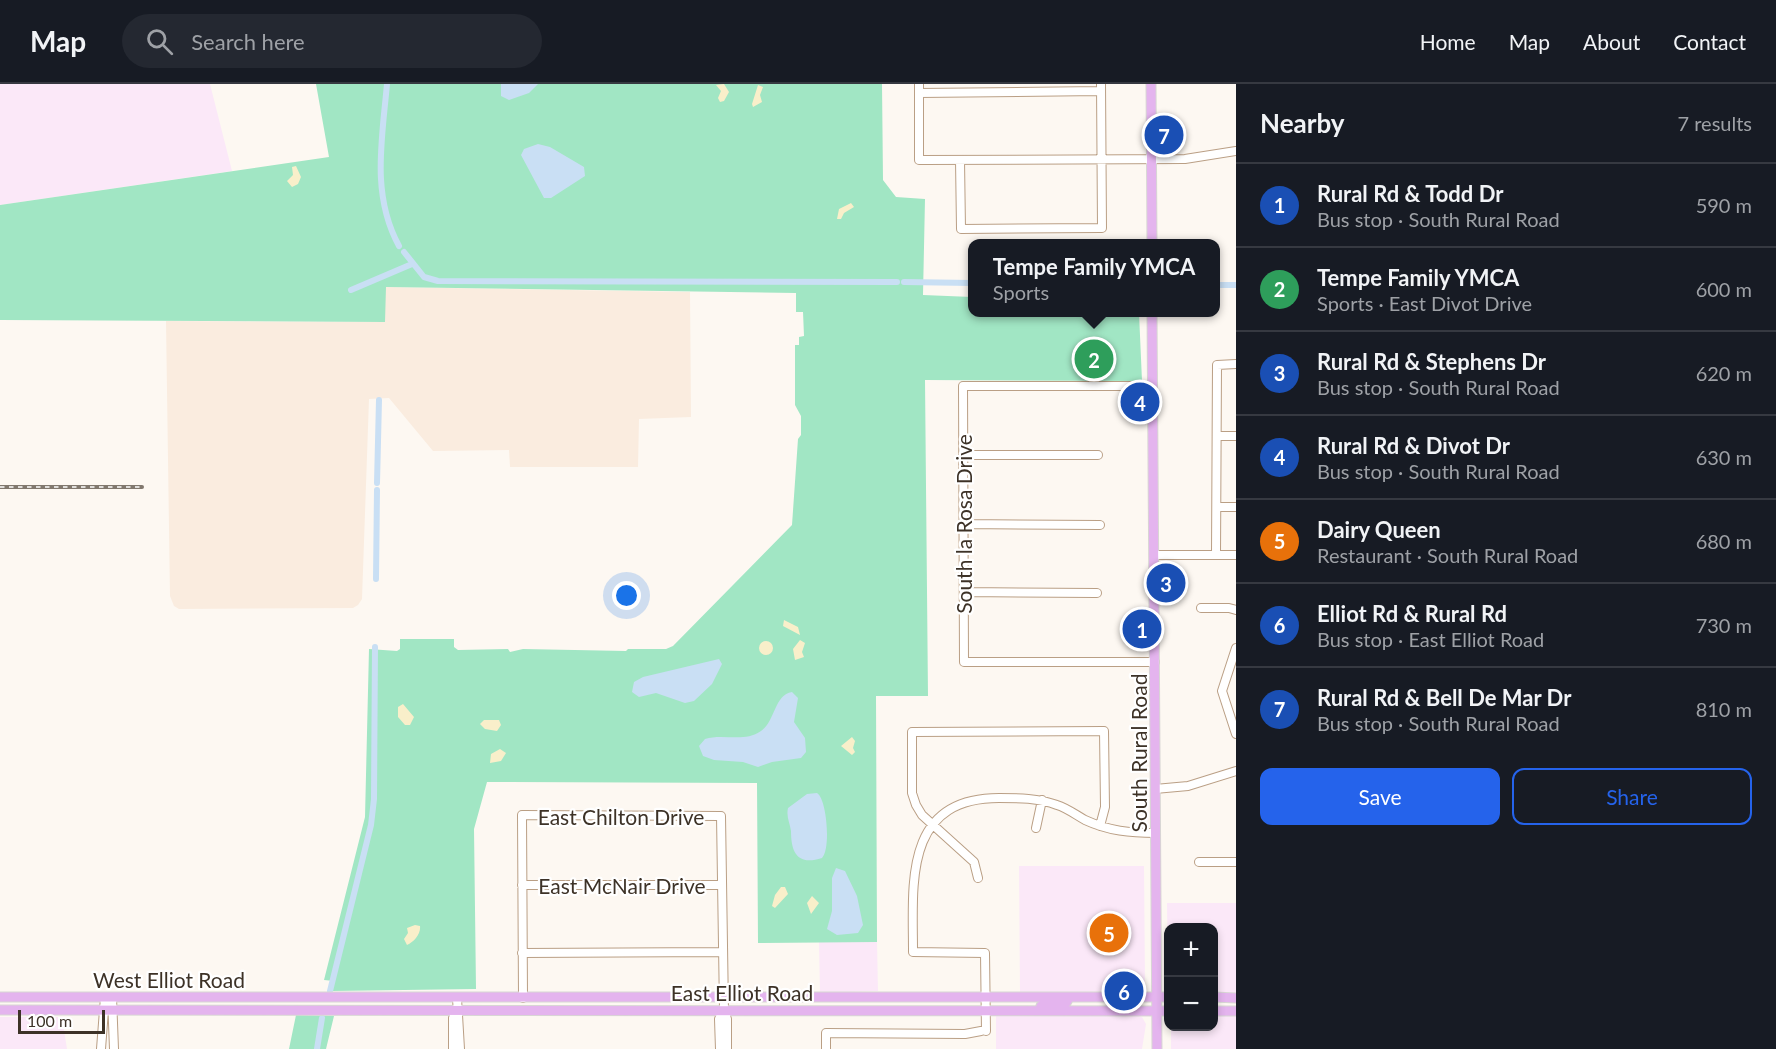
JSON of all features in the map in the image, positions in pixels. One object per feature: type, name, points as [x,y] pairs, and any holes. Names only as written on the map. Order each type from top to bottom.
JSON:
[{"type":"main road","points":[[1150,84],[1152,239]]},
{"type":"main road","name":"South Rural Road","points":[[1152,317],[1157,1049]]},
{"type":"main road","name":"West Elliot Road","points":[[0,997],[338,998]]},
{"type":"main road","name":"East Elliot Road","points":[[338,998],[1164,997]]},
{"type":"main road","points":[[1218,997],[1236,998]]},
{"type":"main road","points":[[790,998],[790,1010]]},
{"type":"main road","points":[[1030,1010],[1043,1004],[1065,1003],[1070,998]]},
{"type":"main road","name":"West Elliot Road","points":[[0,1010],[316,1011]]},
{"type":"main road","name":"East Elliot Road","points":[[316,1011],[1164,1011]]},
{"type":"main road","points":[[1218,1011],[1236,1011]]},
{"type":"street","points":[[960,160],[961,229],[1102,228],[1101,159],[1101,88],[919,88],[919,160],[1101,159],[1151,159],[1197,158],[1236,151]]},
{"type":"street","points":[[1216,555],[1217,364],[1236,364]]},
{"type":"street","name":"South la Rosa Drive","points":[[1153,386],[963,386],[963,524],[964,662],[1155,662]]},
{"type":"street","points":[[1217,436],[1236,436]]},
{"type":"street","points":[[963,455],[1098,455]]},
{"type":"street","points":[[1217,507],[1236,507]]},
{"type":"street","points":[[963,524],[1100,525]]},
{"type":"street","points":[[1154,555],[1236,555]]},
{"type":"street","points":[[964,592],[1097,593]]},
{"type":"street","points":[[1201,608],[1236,610]]},
{"type":"street","points":[[1236,648],[1222,691],[1236,731]]},
{"type":"street","points":[[978,878],[974,862],[922,815],[912,793],[912,732],[1104,731],[1105,807],[1100,826]]},
{"type":"street","points":[[1155,789],[1188,786],[1236,771]]},
{"type":"street","points":[[826,1049],[826,1033],[965,1034],[983,1031],[985,953],[913,952],[915,861],[921,842],[933,825],[951,810],[985,798],[1041,800],[1059,805],[1100,826],[1119,832],[1156,833]]},
{"type":"street","points":[[1036,828],[1041,800]]},
{"type":"street","name":"East Chilton Drive","points":[[522,885],[522,815],[721,816],[722,885]]},
{"type":"street","points":[[1199,862],[1236,862]]},
{"type":"street","points":[[522,885],[523,998]]},
{"type":"street","name":"East McNair Drive","points":[[522,885],[722,885]]},
{"type":"street","points":[[720,1049],[724,1043],[719,1019],[724,1010],[722,885]]},
{"type":"street","points":[[522,954],[723,952]]},
{"type":"street","points":[[108,997],[114,1049]]},
{"type":"street","points":[[457,998],[457,1011],[460,1017],[460,1049]]},
{"type":"street","points":[[101,1049],[108,1009]]},
{"type":"street","points":[[453,1049],[453,1017],[457,1011]]},
{"type":"shaded area","points":[[0,84],[210,84],[232,171],[0,205]]},
{"type":"shaded area","points":[[385,287],[690,292],[691,417],[639,419],[638,467],[510,467],[509,450],[433,451],[389,398],[369,399],[362,599],[358,605],[353,608],[179,609],[174,606],[170,596],[166,321],[385,322]]},
{"type":"shaded area","points":[[1019,866],[1144,866],[1145,985],[1142,991],[1020,993]]},
{"type":"shaded area","points":[[1167,903],[1236,903],[1236,993],[1218,993],[1218,923],[1167,923]]},
{"type":"shaded area","points":[[819,942],[877,942],[878,991],[820,993]]},
{"type":"shaded area","points":[[996,1015],[1135,1015],[1142,1017],[1146,1024],[1142,1049],[996,1049]]},
{"type":"shaded area","points":[[1218,1016],[1236,1016],[1236,1049],[1171,1049],[1171,1031],[1218,1031]]},
{"type":"shaded area","points":[[0,1017],[62,1017],[67,1049],[0,1049]]},
{"type":"green space","points":[[316,84],[882,84],[883,180],[896,197],[925,199],[923,295],[968,297],[968,317],[1139,317],[1142,381],[925,380],[928,696],[876,696],[877,942],[758,943],[757,783],[487,782],[474,829],[476,989],[332,991],[334,981],[324,980],[365,817],[369,649],[397,651],[400,649],[400,639],[454,639],[454,647],[458,650],[508,649],[510,652],[523,649],[626,651],[628,649],[666,649],[673,646],[792,525],[798,439],[801,435],[801,416],[795,405],[795,345],[799,345],[799,337],[804,336],[803,312],[796,312],[796,293],[386,287],[385,322],[0,320],[0,205],[329,157]]},
{"type":"green space","points":[[296,1015],[334,1016],[326,1049],[289,1049]]},
{"type":"sand","points":[[724,84],[729,92],[724,101],[720,102],[718,98],[721,91],[716,85]]},
{"type":"sand","points":[[758,85],[763,87],[760,95],[762,102],[753,107],[752,104]]},
{"type":"sand","points":[[296,166],[301,177],[298,184],[292,187],[287,181],[293,175],[292,167]]},
{"type":"sand","points":[[851,203],[854,207],[844,213],[841,219],[837,219],[839,209]]},
{"type":"sand","points":[[784,620],[798,627],[800,635],[783,626]]},
{"type":"sand","points":[[800,640],[805,643],[802,652],[804,657],[795,660],[793,649]]},
{"type":"sand","points":[[766,641],[771,643],[773,648],[771,653],[766,655],[761,653],[759,648],[761,643]]},
{"type":"sand","points":[[403,704],[414,717],[410,725],[405,725],[398,717],[398,707]]},
{"type":"sand","points":[[484,720],[499,720],[501,725],[497,731],[485,729],[480,724]]},
{"type":"sand","points":[[852,737],[855,741],[853,748],[855,752],[852,755],[841,746]]},
{"type":"sand","points":[[500,749],[506,753],[501,761],[490,763],[491,754]]},
{"type":"sand","points":[[781,887],[785,887],[788,894],[775,908],[772,906],[775,895]]},
{"type":"sand","points":[[812,896],[819,903],[811,914],[807,903]]},
{"type":"sand","points":[[420,926],[418,935],[407,945],[404,939],[408,933],[407,928]]},
{"type":"water","points":[[501,84],[538,84],[529,93],[509,100],[501,96]]},
{"type":"water","points":[[538,144],[550,147],[584,167],[585,176],[551,198],[544,198],[521,155],[524,149]]},
{"type":"water","points":[[719,659],[722,664],[712,684],[694,701],[685,703],[656,693],[639,697],[632,692],[634,682],[643,677]]},
{"type":"water","points":[[792,692],[798,698],[794,722],[805,738],[806,752],[801,758],[772,762],[758,767],[743,762],[714,760],[703,756],[699,746],[705,739],[748,736],[761,731],[766,727],[778,703],[786,694]]},
{"type":"water","points":[[817,793],[825,814],[827,835],[825,853],[822,858],[801,859],[792,845],[788,808],[807,794]]},
{"type":"water","points":[[836,868],[845,871],[857,896],[863,925],[858,933],[837,935],[827,929],[832,911],[832,878]]},
{"type":"waterway","points":[[387,84],[381,146],[382,187],[390,227],[399,246]]},
{"type":"waterway","points":[[404,252],[424,277],[438,281],[897,282]]},
{"type":"waterway","points":[[351,290],[412,264]]},
{"type":"waterway","points":[[904,282],[968,283]]},
{"type":"waterway","points":[[1220,285],[1236,285]]},
{"type":"waterway","points":[[377,483],[379,400]]},
{"type":"waterway","points":[[376,579],[377,490]]},
{"type":"waterway","points":[[330,991],[371,825],[374,799],[375,647]]},
{"type":"waterway","points":[[317,1049],[322,1018]]},
{"type":"railway","points":[[0,487],[142,487]]},
{"type":"place","name":"Rural Rd & Bell De Mar Dr","points":[[1164,135]]},
{"type":"place","name":"Tempe Family YMCA","points":[[1094,359]]},
{"type":"place","name":"Rural Rd & Divot Dr","points":[[1140,402]]},
{"type":"place","name":"Rural Rd & Stephens Dr","points":[[1166,583]]},
{"type":"place","name":"Rural Rd & Todd Dr","points":[[1142,629]]},
{"type":"place","name":"Dairy Queen","points":[[1109,933]]},
{"type":"place","name":"Elliot Rd & Rural Rd","points":[[1124,991]]}]
